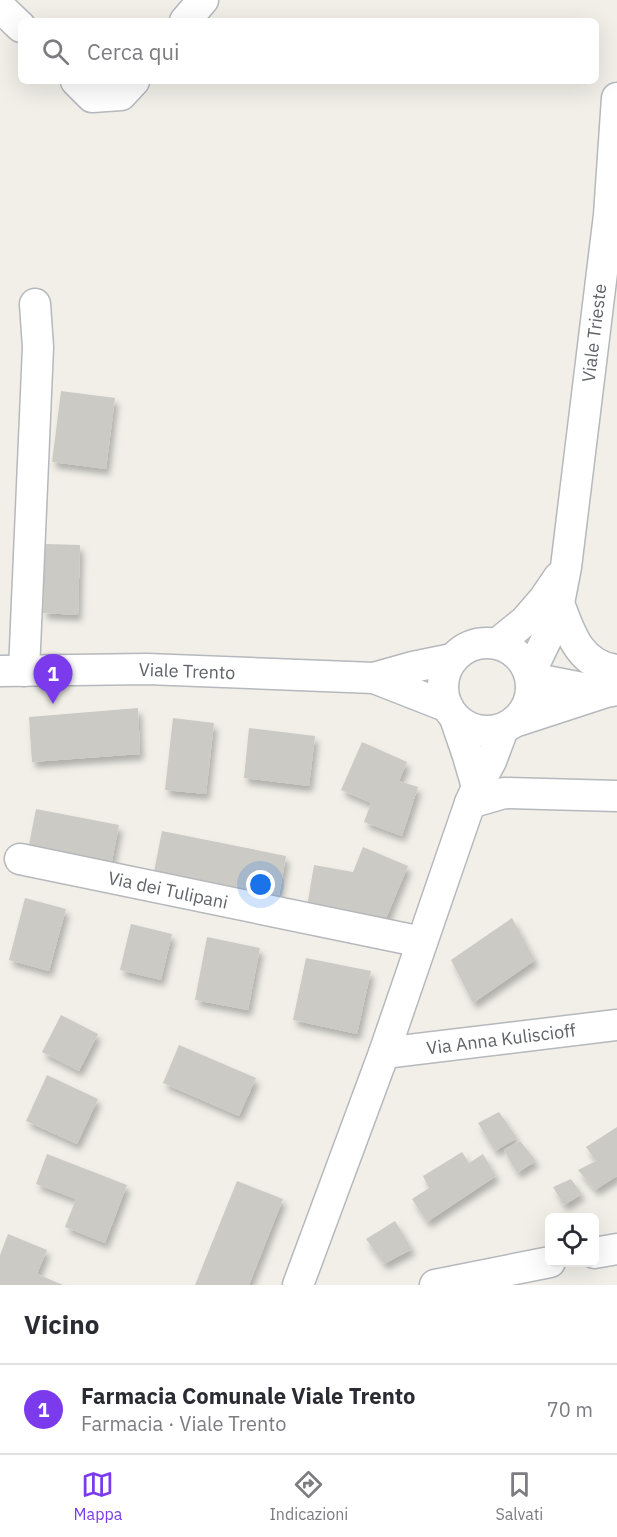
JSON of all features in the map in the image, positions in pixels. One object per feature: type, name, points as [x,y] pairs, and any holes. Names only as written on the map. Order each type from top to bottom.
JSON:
[{"type":"street","points":[[188,18],[203,0]]},
{"type":"street","points":[[0,7],[18,24]]},
{"type":"street","points":[[79,84],[92,97],[121,95],[131,84]]},
{"type":"street","name":"Viale Trieste","points":[[531,676],[559,603],[566,567],[609,215],[617,98]]},
{"type":"street","points":[[12,671],[38,347],[35,304]]},
{"type":"street","name":"Viale Trieste","points":[[498,643],[525,621],[544,599],[566,567]]},
{"type":"street","points":[[559,603],[571,636],[586,658],[608,669],[613,684]]},
{"type":"street","points":[[298,1285],[384,1053],[473,795],[508,725],[523,714],[529,703],[532,691],[531,676],[523,660],[512,649],[498,643],[473,644],[461,650],[447,667],[443,682],[444,698],[452,712],[468,756],[473,795]]},
{"type":"street","name":"Viale Trento","points":[[12,671],[147,669],[374,678],[452,659]]},
{"type":"street","points":[[531,676],[613,684]]},
{"type":"street","name":"Viale Trento","points":[[374,678],[452,712]]},
{"type":"street","points":[[452,712],[466,725],[478,730],[490,731],[613,684]]},
{"type":"street","points":[[473,795],[504,793],[617,796]]},
{"type":"street","name":"Via dei Tulipani","points":[[20,859],[422,942]]},
{"type":"street","name":"Via Anna Kuliscioff","points":[[384,1053],[617,1025]]},
{"type":"street","points":[[599,1252],[617,1249]]},
{"type":"street","points":[[435,1285],[545,1263]]},
{"type":"building","points":[[61,391],[115,398],[106,469],[52,462]]},
{"type":"building","points":[[45,544],[80,545],[78,615],[43,613]]},
{"type":"building","points":[[138,708],[140,754],[32,762],[29,717]]},
{"type":"building","points":[[173,718],[214,723],[206,794],[165,790]]},
{"type":"building","points":[[249,728],[315,736],[309,786],[244,778]]},
{"type":"building","points":[[362,742],[407,762],[399,781],[418,787],[402,836],[364,822],[371,803],[341,790]]},
{"type":"building","points":[[36,809],[119,825],[111,866],[28,850]]},
{"type":"building","points":[[162,831],[286,856],[277,907],[152,882]]},
{"type":"building","points":[[363,847],[408,866],[382,928],[306,913],[314,865],[353,872]]},
{"type":"building","points":[[25,898],[66,909],[49,971],[9,960]]},
{"type":"building","points":[[512,918],[535,960],[473,1003],[451,960]]},
{"type":"building","points":[[131,924],[172,934],[161,980],[120,970]]},
{"type":"building","points":[[207,937],[260,948],[248,1010],[195,1000]]},
{"type":"building","points":[[306,958],[371,971],[357,1034],[293,1020]]},
{"type":"building","points":[[61,1015],[98,1034],[79,1071],[42,1052]]},
{"type":"building","points":[[179,1045],[256,1078],[239,1116],[163,1083]]},
{"type":"building","points":[[47,1075],[98,1099],[77,1144],[26,1121]]},
{"type":"building","points":[[499,1112],[517,1138],[495,1151],[478,1123]]},
{"type":"building","points":[[617,1127],[617,1176],[595,1190],[578,1170],[596,1161],[586,1147]]},
{"type":"building","points":[[520,1141],[536,1161],[517,1173],[504,1150]]},
{"type":"building","points":[[462,1152],[469,1163],[483,1154],[496,1176],[427,1222],[412,1199],[429,1188],[423,1176]]},
{"type":"building","points":[[47,1154],[127,1185],[105,1243],[65,1227],[76,1199],[36,1184]]},
{"type":"building","points":[[571,1179],[582,1194],[564,1205],[553,1187]]},
{"type":"building","points":[[237,1181],[283,1199],[249,1285],[195,1285]]},
{"type":"building","points":[[395,1221],[412,1249],[384,1264],[366,1239]]},
{"type":"building","points":[[8,1234],[47,1250],[37,1274],[63,1285],[0,1285],[0,1255]]},
{"type":"place","name":"Farmacia Comunale Viale Trento","points":[[53,704]]}]
